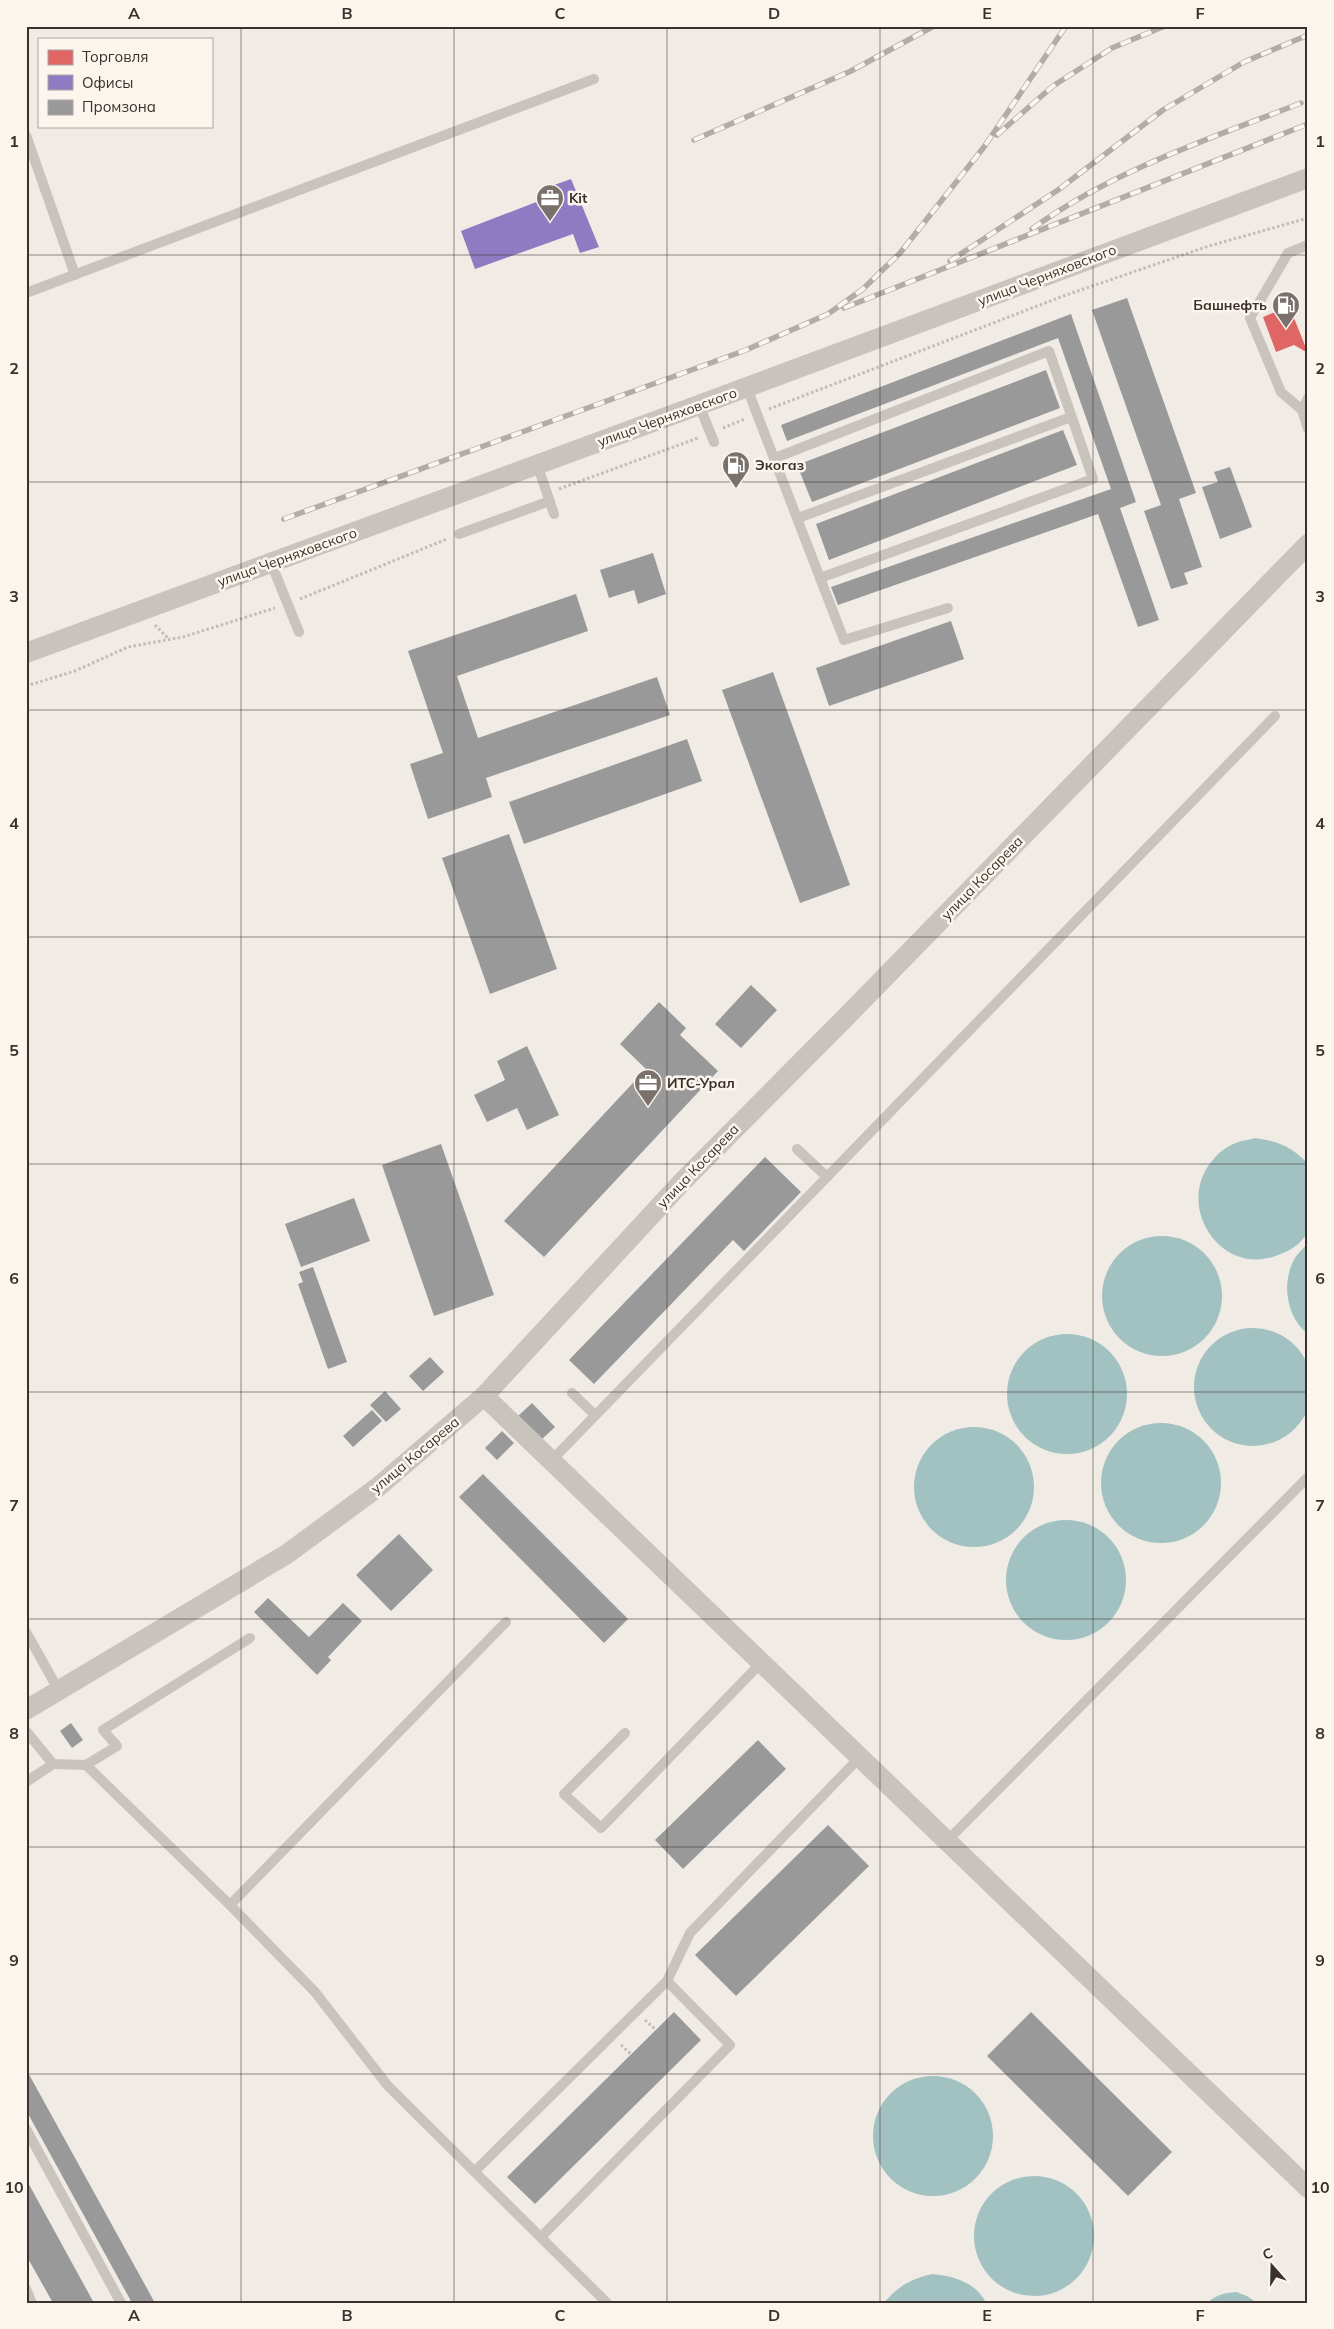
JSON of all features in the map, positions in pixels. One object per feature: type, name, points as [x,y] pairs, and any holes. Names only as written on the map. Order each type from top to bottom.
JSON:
[{"type":"street","name":"улица Черняховского","points":[[26,654],[747,388],[1308,178]]},
{"type":"street","name":"улица Косарева","points":[[26,1710],[287,1554],[378,1487],[484,1396],[681,1182],[845,1018],[1308,544]]},
{"type":"street","points":[[484,1396],[1308,2188]]},
{"type":"lane","points":[[26,293],[594,79]]},
{"type":"lane","points":[[26,136],[76,275]]},
{"type":"lane","points":[[1308,246],[1288,253],[1250,318],[1281,392],[1302,410],[1308,429]]},
{"type":"lane","points":[[776,458],[1049,351],[1093,480],[820,578]]},
{"type":"lane","points":[[747,388],[776,458],[844,640],[948,608]]},
{"type":"lane","points":[[1302,410],[1308,398]]},
{"type":"lane","points":[[699,405],[712,438]]},
{"type":"lane","points":[[798,518],[1071,416]]},
{"type":"lane","points":[[538,464],[554,514]]},
{"type":"lane","points":[[459,534],[548,497]]},
{"type":"lane","points":[[271,563],[299,632]]},
{"type":"lane","points":[[551,1461],[1275,716]]},
{"type":"lane","points":[[797,1149],[827,1177]]},
{"type":"lane","points":[[572,1393],[596,1415]]},
{"type":"lane","points":[[947,1841],[1308,1477]]},
{"type":"lane","points":[[230,1905],[506,1622]]},
{"type":"lane","points":[[26,1632],[59,1691]]},
{"type":"lane","points":[[26,1782],[53,1764],[86,1765],[117,1746],[103,1730],[250,1638]]},
{"type":"lane","points":[[625,1733],[564,1794],[601,1828],[762,1663]]},
{"type":"lane","points":[[26,1731],[53,1764]]},
{"type":"lane","points":[[475,2171],[667,1981],[690,1933],[860,1757]]},
{"type":"lane","points":[[86,1765],[230,1905],[315,1992],[388,2086],[607,2303]]},
{"type":"lane","points":[[541,2236],[730,2045],[667,1981]]},
{"type":"lane","points":[[26,2129],[121,2303]]},
{"type":"lane","points":[[26,2289],[32,2303]]},
{"type":"path","points":[[548,497],[712,438],[758,414],[1066,295],[1209,246],[1308,218]]},
{"type":"path","points":[[26,686],[75,671],[128,647],[183,637],[288,604],[459,534]]},
{"type":"water","points":[[1255,1138],[1284,1146],[1296,1153],[1308,1164],[1308,1232],[1299,1243],[1287,1251],[1258,1259],[1239,1256],[1222,1247],[1210,1234],[1201,1217],[1198,1198],[1202,1179],[1217,1155],[1233,1144]]},
{"type":"water","points":[[1162,1236],[1174,1237],[1185,1241],[1195,1246],[1204,1254],[1212,1263],[1217,1273],[1221,1284],[1221,1308],[1217,1319],[1212,1329],[1204,1338],[1195,1346],[1185,1351],[1174,1355],[1162,1356],[1150,1355],[1139,1351],[1129,1346],[1120,1338],[1112,1329],[1107,1319],[1103,1308],[1102,1296],[1103,1284],[1107,1273],[1112,1263],[1120,1254],[1129,1246],[1139,1241],[1150,1237]]},
{"type":"water","points":[[1308,1243],[1308,1334],[1295,1318],[1288,1299],[1287,1288],[1288,1278],[1295,1258]]},
{"type":"water","points":[[1253,1328],[1276,1332],[1295,1345],[1308,1364],[1312,1387],[1308,1410],[1295,1429],[1276,1442],[1253,1446],[1230,1442],[1211,1429],[1198,1410],[1194,1387],[1198,1364],[1211,1345],[1230,1332]]},
{"type":"water","points":[[1067,1334],[1090,1338],[1109,1352],[1123,1371],[1127,1394],[1123,1417],[1109,1436],[1090,1450],[1067,1454],[1044,1450],[1025,1436],[1011,1417],[1007,1394],[1011,1371],[1025,1352],[1044,1338]]},
{"type":"water","points":[[1161,1423],[1184,1427],[1204,1440],[1217,1460],[1221,1483],[1217,1506],[1204,1526],[1184,1539],[1161,1543],[1138,1539],[1118,1526],[1105,1506],[1101,1483],[1105,1460],[1118,1440],[1138,1427]]},
{"type":"water","points":[[974,1427],[997,1431],[1016,1445],[1030,1464],[1034,1487],[1030,1510],[1016,1529],[997,1543],[974,1547],[951,1543],[932,1529],[918,1510],[914,1487],[918,1464],[932,1445],[951,1431]]},
{"type":"water","points":[[1066,1520],[1089,1524],[1108,1538],[1122,1557],[1126,1580],[1122,1603],[1108,1622],[1089,1636],[1066,1640],[1043,1636],[1024,1622],[1010,1603],[1006,1580],[1010,1557],[1024,1538],[1043,1524]]},
{"type":"water","points":[[933,2076],[956,2080],[975,2094],[989,2113],[993,2136],[989,2159],[975,2178],[956,2192],[933,2196],[910,2192],[891,2178],[877,2159],[873,2136],[877,2113],[891,2094],[910,2080]]},
{"type":"water","points":[[1034,2176],[1057,2180],[1076,2194],[1090,2213],[1094,2236],[1090,2259],[1076,2278],[1057,2292],[1034,2296],[1011,2292],[992,2278],[978,2259],[974,2236],[978,2213],[992,2194],[1011,2180]]},
{"type":"water","points":[[932,2274],[948,2276],[963,2281],[976,2290],[986,2303],[884,2303],[905,2284]]},
{"type":"water","points":[[1236,2292],[1247,2296],[1257,2303],[1207,2303],[1220,2295]]},
{"type":"building: Торговля","points":[[1287,298],[1308,353],[1294,345],[1276,352],[1263,317],[1280,310]]},
{"type":"building: Офисы","points":[[571,179],[599,247],[580,253],[573,234],[475,269],[461,231],[544,199],[540,190]]},
{"type":"building: Промзона","points":[[1127,298],[1196,493],[1179,499],[1202,567],[1184,573],[1188,584],[1171,589],[1144,511],[1161,505],[1092,310]]},
{"type":"building: Промзона","points":[[1071,314],[1136,502],[1120,508],[1159,620],[1138,627],[1098,514],[838,605],[831,587],[1111,489],[1058,338],[787,441],[781,425]]},
{"type":"building: Промзона","points":[[1046,370],[1060,408],[812,502],[797,465]]},
{"type":"building: Промзона","points":[[1063,430],[1077,465],[829,560],[816,524]]},
{"type":"building: Промзона","points":[[1230,467],[1252,527],[1220,539],[1202,487],[1218,482],[1214,472]]},
{"type":"building: Промзона","points":[[653,553],[666,594],[638,604],[634,590],[609,598],[600,570]]},
{"type":"building: Промзона","points":[[576,594],[588,631],[457,676],[478,738],[657,677],[670,715],[486,778],[492,797],[428,819],[410,764],[443,753],[408,651]]},
{"type":"building: Промзона","points":[[951,621],[964,659],[829,706],[816,668]]},
{"type":"building: Промзона","points":[[773,672],[850,885],[800,903],[722,690]]},
{"type":"building: Промзона","points":[[687,739],[702,781],[524,844],[509,802]]},
{"type":"building: Промзона","points":[[509,834],[557,969],[490,994],[442,858]]},
{"type":"building: Промзона","points":[[751,985],[777,1010],[741,1048],[715,1024]]},
{"type":"building: Промзона","points":[[659,1002],[686,1028],[680,1035],[718,1071],[544,1257],[504,1221],[646,1069],[620,1044]]},
{"type":"building: Промзона","points":[[527,1046],[559,1115],[527,1130],[517,1108],[487,1122],[474,1095],[505,1080],[497,1061]]},
{"type":"building: Промзона","points":[[441,1144],[494,1295],[434,1316],[382,1165]]},
{"type":"building: Промзона","points":[[765,1157],[801,1192],[744,1251],[733,1240],[594,1384],[569,1360]]},
{"type":"building: Промзона","points":[[354,1198],[370,1241],[301,1267],[285,1224]]},
{"type":"building: Промзона","points":[[313,1267],[347,1362],[328,1369],[298,1284],[303,1282],[299,1272]]},
{"type":"building: Промзона","points":[[430,1357],[444,1372],[423,1391],[409,1376]]},
{"type":"building: Промзона","points":[[385,1391],[401,1409],[386,1422],[370,1405]]},
{"type":"building: Промзона","points":[[532,1403],[555,1427],[540,1441],[517,1417]]},
{"type":"building: Промзона","points":[[372,1410],[382,1421],[353,1447],[343,1436]]},
{"type":"building: Промзона","points":[[502,1431],[514,1443],[497,1460],[485,1448]]},
{"type":"building: Промзона","points":[[483,1474],[628,1619],[604,1643],[459,1497]]},
{"type":"building: Промзона","points":[[399,1534],[433,1570],[391,1611],[356,1575]]},
{"type":"building: Промзона","points":[[268,1598],[309,1637],[343,1603],[362,1621],[328,1657],[331,1660],[317,1675],[254,1612]]},
{"type":"building: Промзона","points":[[71,1723],[83,1740],[72,1748],[60,1731]]},
{"type":"building: Промзона","points":[[758,1740],[786,1769],[683,1869],[655,1840]]},
{"type":"building: Промзона","points":[[828,1825],[869,1866],[736,1996],[695,1955]]},
{"type":"building: Промзона","points":[[674,2012],[701,2040],[535,2204],[507,2177]]},
{"type":"building: Промзона","points":[[1031,2012],[1172,2152],[1128,2196],[987,2056]]},
{"type":"building: Промзона","points":[[26,2069],[155,2303],[132,2303],[26,2110]]},
{"type":"building: Промзона","points":[[26,2179],[94,2303],[53,2303],[26,2255]]},
{"type":"railway","points":[[694,140],[851,71],[934,26]]},
{"type":"railway","points":[[284,519],[746,350],[828,314],[863,289],[900,253],[984,147],[1066,26]]},
{"type":"railway","points":[[997,135],[1053,86],[1112,48],[1165,26]]},
{"type":"railway","points":[[950,261],[1058,190],[1163,110],[1244,62],[1308,35]]},
{"type":"railway","points":[[1032,229],[1063,208],[1128,173],[1197,143],[1301,103]]},
{"type":"railway","points":[[844,308],[1308,124]]},
{"type":"place","name":"Kit","points":[[550,222]]},
{"type":"place","name":"Башнефть","points":[[1286,329]]},
{"type":"place","name":"Экогаз","points":[[736,489]]},
{"type":"place","name":"ИТС-Урал","points":[[648,1107]]}]
